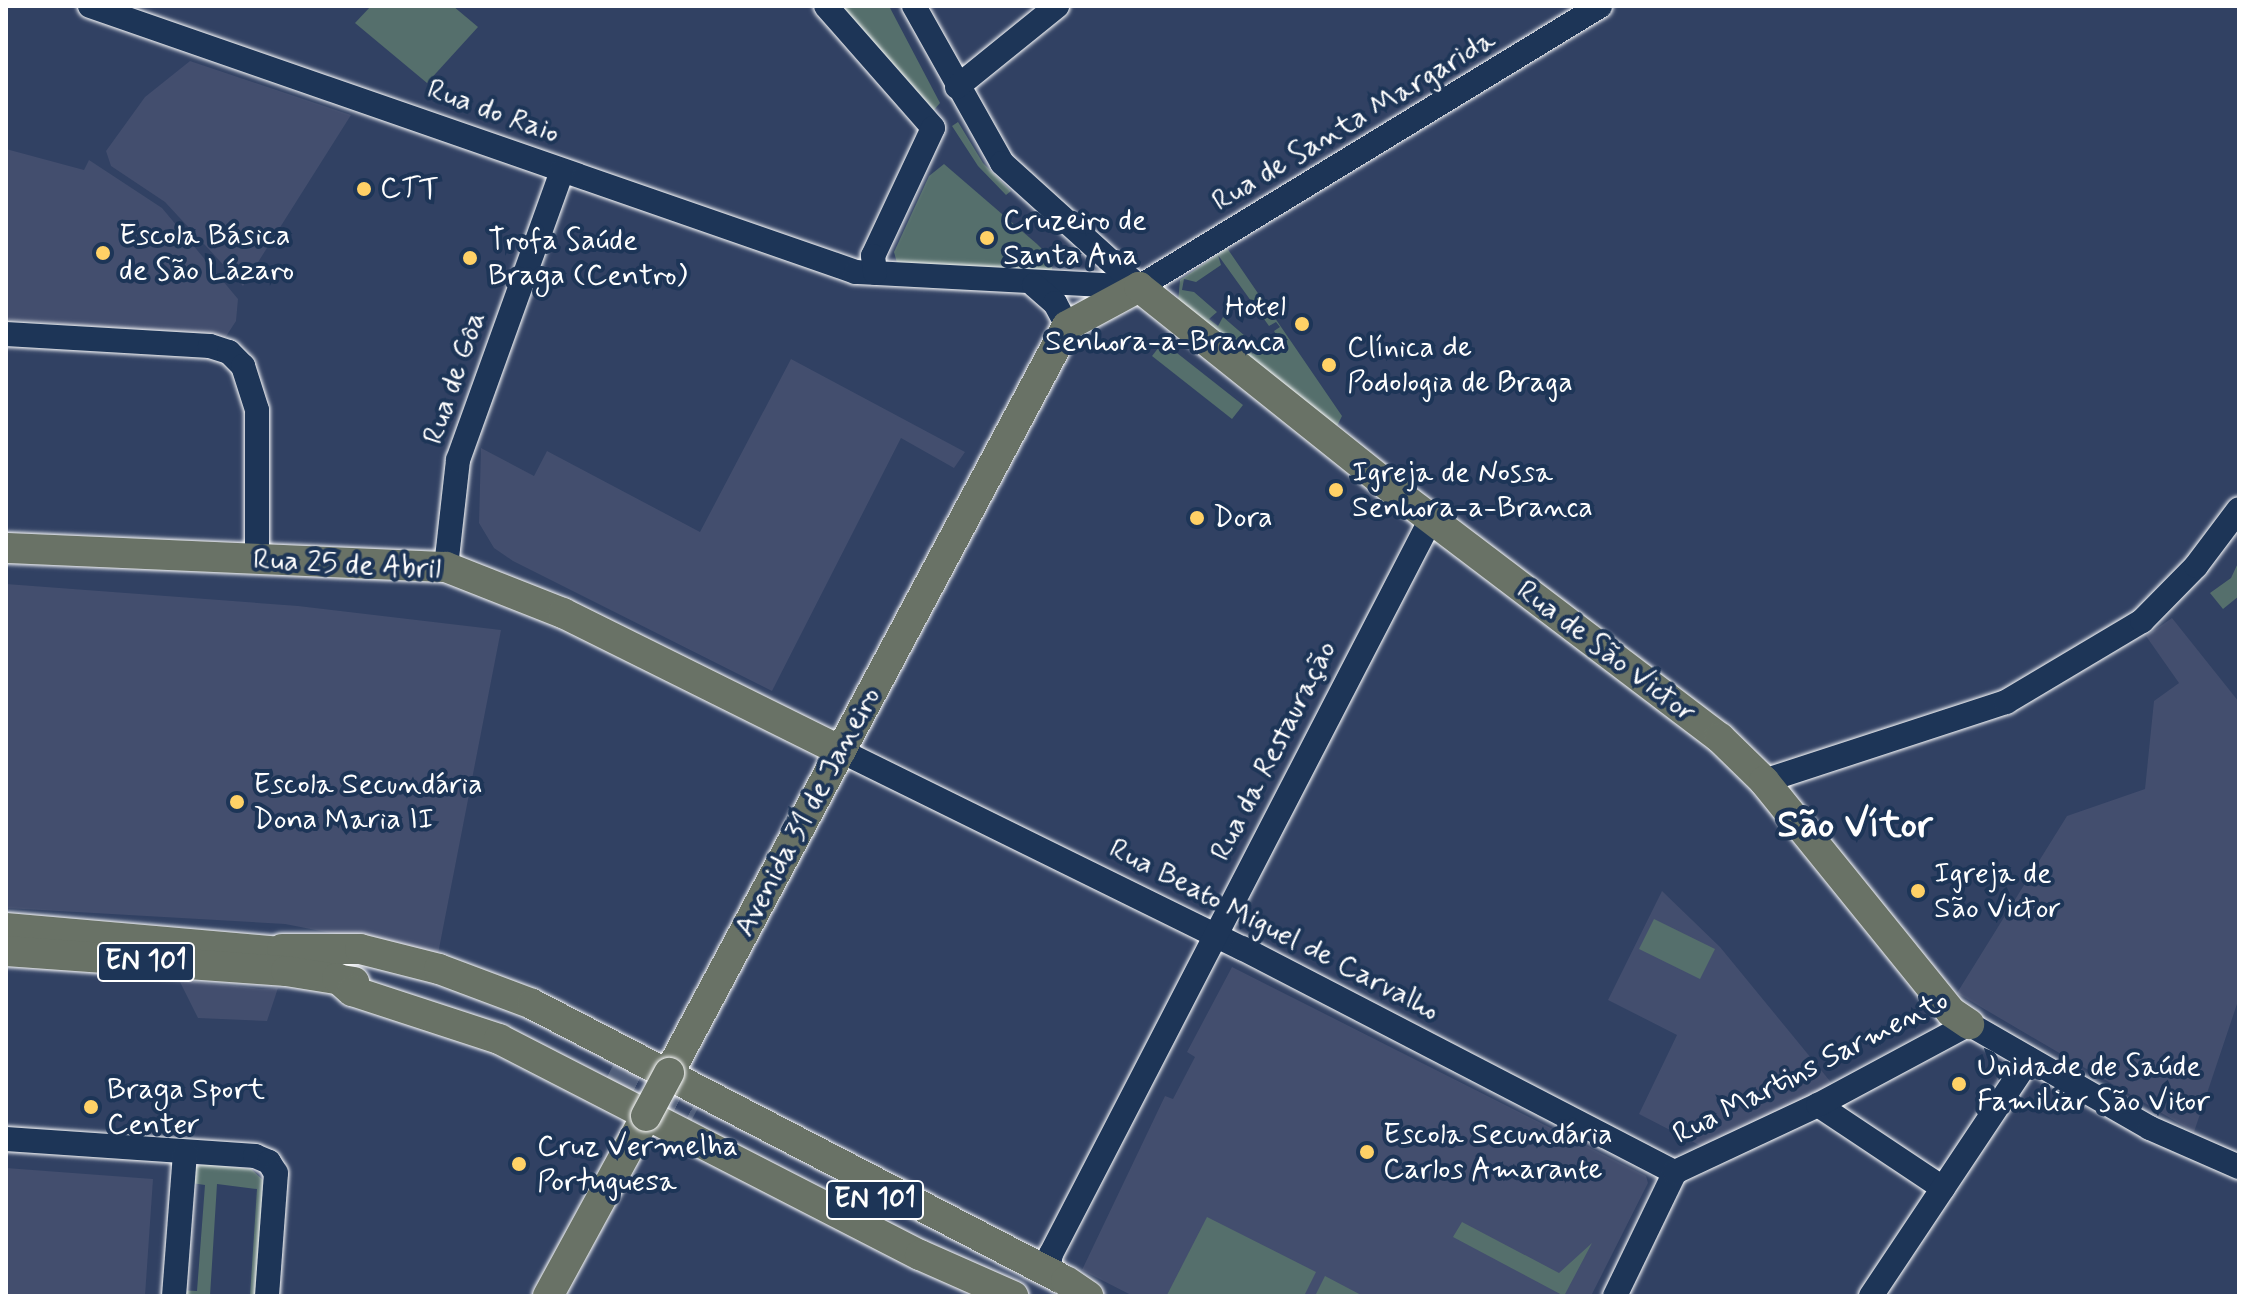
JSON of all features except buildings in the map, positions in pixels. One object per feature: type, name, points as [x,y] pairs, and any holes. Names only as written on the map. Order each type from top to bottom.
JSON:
[{"type":"main road","points":[[1067,326],[1139,287]]},
{"type":"main road","name":"Rua de São Victor","points":[[1139,287],[1431,519],[1720,738],[1764,781],[1951,1012],[1969,1024]]},
{"type":"main road","name":"Avenida 31 de Janeiro","points":[[548,1296],[1067,326]]},
{"type":"main road","name":"Rua 25 de Abril","points":[[6,548],[446,567],[563,613],[841,751]]},
{"type":"main road","name":"EN 101","points":[[6,928],[282,949],[438,984],[525,1018],[611,1069],[434,998],[337,978],[6,951]]},
{"type":"main road","points":[[282,949],[360,949],[439,969],[532,1004],[669,1073],[1058,1288]]},
{"type":"main road","points":[[337,978],[352,991],[499,1039],[920,1255],[1013,1296]]},
{"type":"main road","name":"EN 101","points":[[695,1114],[1058,1288]]},
{"type":"street","name":"Rua do Raio","points":[[90,6],[856,272],[874,264],[1034,285],[1139,287]]},
{"type":"street","points":[[826,6],[933,128],[874,264]]},
{"type":"street","points":[[914,6],[1002,163],[1139,287]]},
{"type":"street","points":[[957,87],[1057,6]]},
{"type":"street","name":"Rua de Santa Margarida","points":[[1139,287],[1600,6]]},
{"type":"street","name":"Rua de Gôa","points":[[446,567],[458,460],[562,171]]},
{"type":"street","points":[[1067,326],[1093,268],[1089,242]]},
{"type":"street","points":[[1034,285],[1055,303],[1067,326]]},
{"type":"street","points":[[6,334],[210,346],[229,352],[243,366],[257,410],[257,560]]},
{"type":"street","points":[[1764,781],[1870,749],[2006,702],[2142,621],[2196,566],[2239,509]]},
{"type":"street","name":"Rua da Restauração","points":[[1058,1288],[1051,1254],[1431,519]]},
{"type":"street","name":"Rua Beato Miguel de Carvalho","points":[[841,751],[1214,935],[1675,1172]]},
{"type":"street","name":"Rua de São Victor","points":[[1969,1024],[2150,1128],[2239,1167]]},
{"type":"street","name":"Rua Martins Sarmento","points":[[1615,1296],[1675,1172],[1818,1105],[1969,1024]]},
{"type":"street","points":[[1871,1296],[2029,1059]]},
{"type":"street","points":[[1818,1105],[1943,1188]]},
{"type":"street","points":[[6,1139],[255,1156],[276,1173],[267,1296]]},
{"type":"street","points":[[174,1296],[185,1152]]},
{"type":"shaded area","points":[[190,61],[351,115],[243,286],[165,202],[111,166],[106,151],[145,97]]},
{"type":"shaded area","name":"Escola Básica de São Lázaro","points":[[6,149],[84,170],[89,160],[162,208],[238,299],[236,321],[225,338],[6,319]]},
{"type":"shaded area","points":[[791,359],[965,452],[954,468],[901,438],[772,691],[513,561],[494,548],[479,523],[481,448],[534,476],[547,451],[700,532]]},
{"type":"shaded area","name":"Escola Secundária Dona Maria II","points":[[6,584],[298,606],[501,630],[438,954],[285,924],[6,908]]},
{"type":"shaded area","points":[[2172,618],[2239,702],[2239,998],[2194,1132],[1957,993],[2067,816],[2145,789],[2154,701],[2179,683],[2146,636]]},
{"type":"shaded area","points":[[1662,891],[1720,947],[1834,1086],[1701,1146],[1639,1114],[1677,1035],[1608,1000]]},
{"type":"shaded area","name":"Escola Secundária Carlos Amarante","points":[[1232,967],[1646,1176],[1648,1183],[1591,1296],[1133,1296],[1082,1270],[1165,1096],[1173,1099],[1195,1057],[1187,1052]]},
{"type":"shaded area","points":[[179,980],[278,988],[267,1021],[198,1018]]},
{"type":"shaded area","points":[[6,1168],[153,1179],[145,1296],[6,1296]]},
{"type":"green space","points":[[371,6],[453,6],[478,27],[427,83],[355,23]]},
{"type":"green space","points":[[839,6],[889,6],[940,103],[934,110]]},
{"type":"green space","points":[[958,122],[983,163],[1011,191],[1006,195],[978,166],[952,126]]},
{"type":"green space","points":[[944,164],[1037,244],[1052,259],[1052,270],[897,263],[894,252],[929,176]]},
{"type":"green space","points":[[1227,248],[1342,416],[1337,426],[1178,302],[1180,280]],"holes":[[[1218,255],[1269,326],[1276,322],[1280,327],[1274,331],[1279,339],[1264,352],[1257,346],[1253,354],[1245,347],[1252,342],[1223,317],[1218,326],[1209,319],[1217,312],[1194,292],[1182,290],[1184,279],[1196,282],[1221,265]]]},
{"type":"green space","points":[[1163,342],[1243,405],[1232,419],[1152,356]]},
{"type":"green space","points":[[2238,563],[2239,596],[2223,609],[2210,593],[2231,578]]},
{"type":"green space","points":[[1654,919],[1715,949],[1700,979],[1639,949]]},
{"type":"green space","points":[[204,1164],[251,1169],[263,1180],[257,1296],[250,1296],[257,1189],[217,1184],[210,1296],[178,1296],[178,1290],[197,1291],[205,1185],[191,1183],[195,1167]]},
{"type":"green space","points":[[1207,1217],[1316,1272],[1304,1296],[1167,1295]]},
{"type":"green space","points":[[1462,1222],[1559,1273],[1592,1243],[1564,1296],[1453,1237]]},
{"type":"green space","points":[[1325,1276],[1363,1296],[1315,1296]]},
{"type":"tunnel","points":[[608,1075],[692,1119]]},
{"type":"place","name":"CTT","points":[[364,189]]},
{"type":"place","name":"Cruzeiro de Santa Ana","points":[[987,238]]},
{"type":"place","name":"Escola Básica de São Lázaro","points":[[103,253]]},
{"type":"place","name":"Trofa Saúde Braga (Centro)","points":[[470,258]]},
{"type":"place","name":"Hotel Senhora-a-Branca","points":[[1302,324]]},
{"type":"place","name":"Clínica de Podologia de Braga","points":[[1329,365]]},
{"type":"place","name":"Igreja de Nossa Senhora-a-Branca","points":[[1336,490]]},
{"type":"place","name":"Dora","points":[[1197,518]]},
{"type":"place","name":"Escola Secundária Dona Maria II","points":[[237,802]]},
{"type":"place","name":"Igreja de São Victor","points":[[1918,891]]},
{"type":"place","name":"Unidade de Saúde Familiar São Vitor","points":[[1959,1084]]},
{"type":"place","name":"Braga Sport Center","points":[[91,1107]]},
{"type":"place","name":"Escola Secundária Carlos Amarante","points":[[1367,1152]]},
{"type":"place","name":"Cruz Vermelha Portuguesa","points":[[519,1164]]},
{"type":"district","name":"São Vítor","points":[[1855,826]]}]
